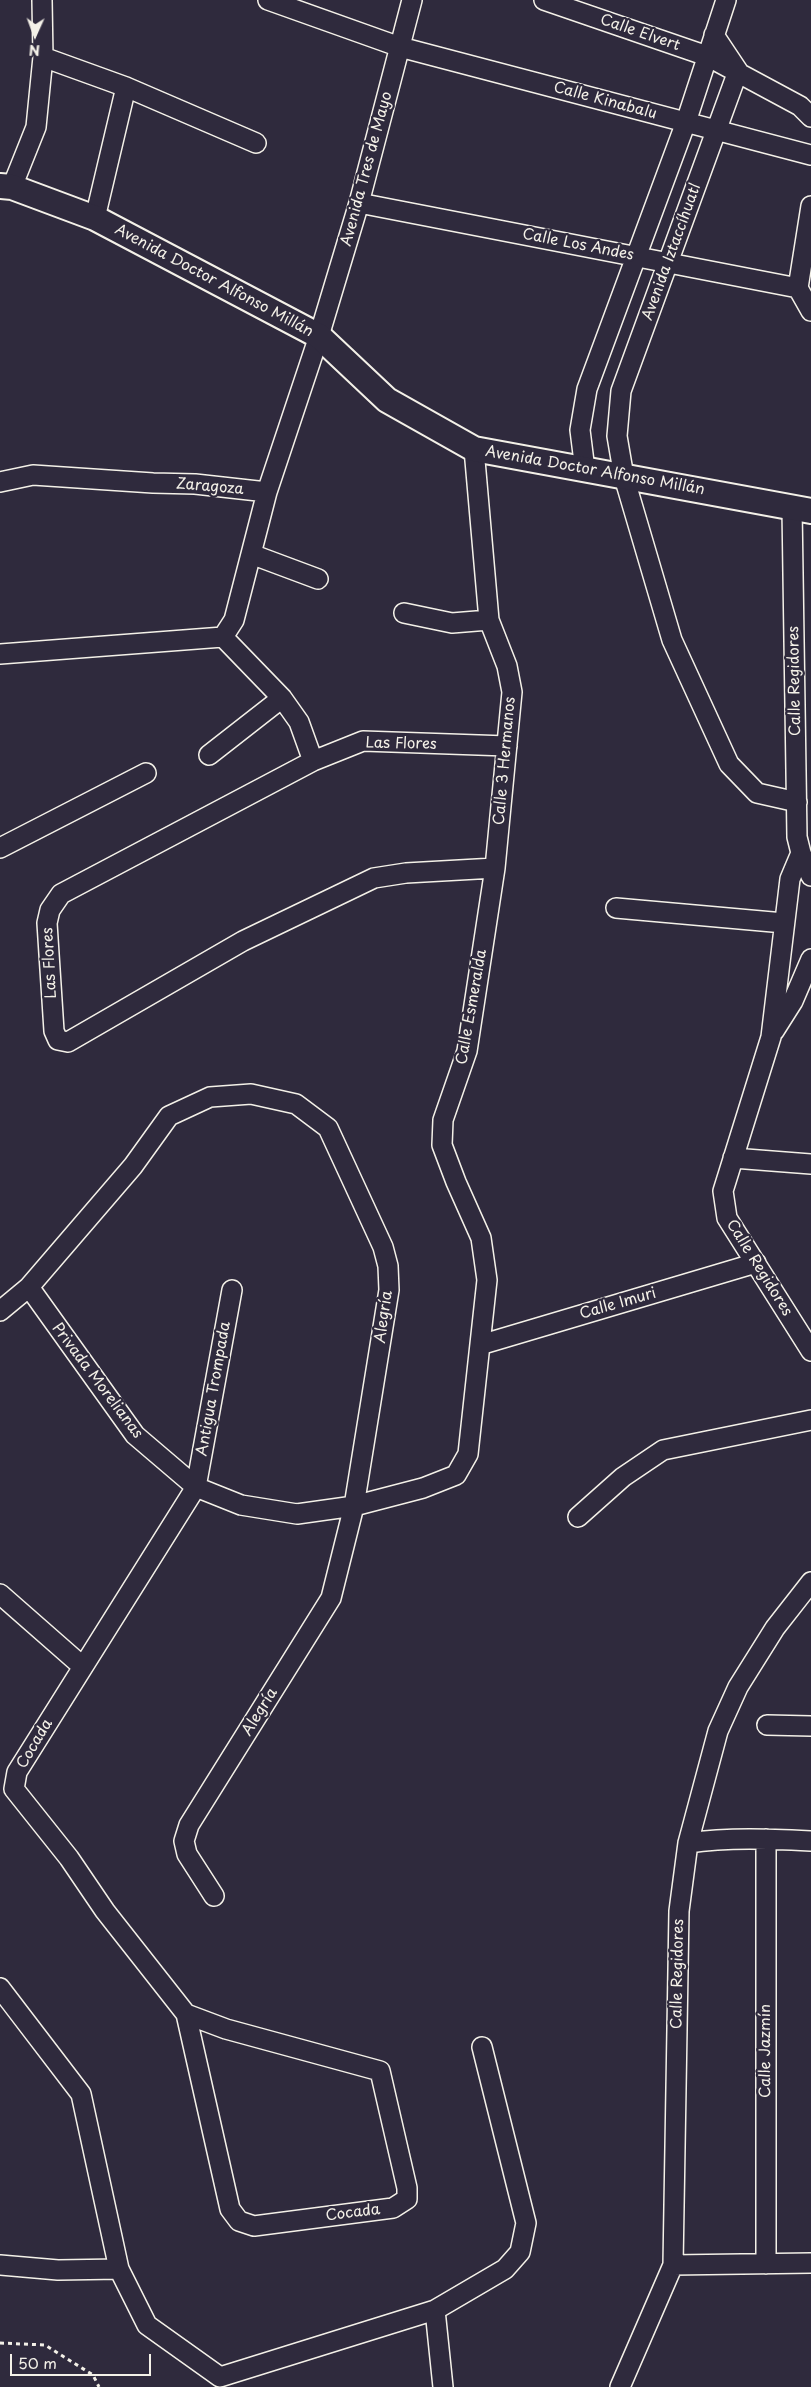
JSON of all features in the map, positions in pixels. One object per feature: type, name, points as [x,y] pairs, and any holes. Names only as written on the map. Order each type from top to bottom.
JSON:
[{"type":"main road","name":"Avenida Doctor Alfonso Millán","points":[[6,187],[96,218],[319,336],[387,400],[474,449],[802,510]]},
{"type":"street","points":[[6,187],[36,127],[43,57],[42,0]]},
{"type":"street","name":"Calle Kinabalu","points":[[268,0],[400,47],[811,155]]},
{"type":"street","name":"Avenida Tres de Mayo","points":[[223,637],[234,620],[267,492],[319,336],[359,203],[412,0]]},
{"type":"street","name":"Calle Elvert","points":[[544,0],[707,56],[800,106],[811,117]]},
{"type":"street","points":[[585,470],[580,430],[587,389],[686,122],[726,0]]},
{"type":"street","points":[[714,36],[738,71]]},
{"type":"street","points":[[43,57],[126,87],[256,142]]},
{"type":"street","name":"Avenida Iztaccíhuatl","points":[[738,71],[621,391],[617,436],[624,477],[672,640],[729,764],[757,793],[797,802]]},
{"type":"street","points":[[96,218],[126,87]]},
{"type":"street","name":"Calle Los Andes","points":[[359,203],[798,288]]},
{"type":"street","points":[[811,206],[798,288],[811,311]]},
{"type":"street","name":"Calle 3 Hermanos","points":[[474,449],[489,620],[507,666],[512,692],[495,868]]},
{"type":"street","name":"Zaragoza","points":[[0,482],[33,475],[195,484],[267,492]]},
{"type":"street","name":"Calle Regidores","points":[[802,510],[797,802],[803,843],[811,876]]},
{"type":"street","points":[[251,554],[318,579]]},
{"type":"street","points":[[404,613],[452,623],[489,620]]},
{"type":"street","points":[[0,654],[223,637],[282,698],[299,722],[313,761]]},
{"type":"street","points":[[209,755],[282,698]]},
{"type":"street","name":"Las Flores","points":[[495,868],[406,873],[374,878],[243,941],[68,1042],[58,1040],[54,1031],[47,924],[50,910],[61,894],[313,761],[364,741],[507,746]]},
{"type":"street","points":[[0,848],[146,773]]},
{"type":"street","name":"Calle Regidores","points":[[803,843],[790,878],[771,1037],[723,1191],[727,1218],[811,1351]]},
{"type":"street","name":"Calle Esmeralda","points":[[196,1488],[241,1505],[297,1514],[354,1506],[424,1488],[456,1475],[468,1454],[487,1280],[481,1238],[442,1145],[443,1120],[467,1051],[495,868]]},
{"type":"street","points":[[616,908],[784,923]]},
{"type":"street","name":"Calle Regidores","points":[[771,1037],[793,1001],[811,959]]},
{"type":"street","name":"Alegría","points":[[0,1311],[28,1287],[132,1166],[169,1116],[210,1097],[251,1094],[296,1104],[328,1128],[383,1247],[388,1266],[388,1290],[354,1506],[332,1598],[189,1825],[184,1841],[187,1854],[214,1896]]},
{"type":"street","points":[[733,1158],[811,1164]]},
{"type":"street","name":"Calle Imuri","points":[[480,1345],[756,1264]]},
{"type":"street","name":"Privada Morelianas","points":[[28,1287],[135,1435],[196,1488]]},
{"type":"street","name":"Antigua Trompada","points":[[196,1488],[232,1290]]},
{"type":"street","points":[[578,1517],[624,1477],[663,1450],[811,1420]]},
{"type":"street","name":"Cocada","points":[[186,2014],[226,2029],[380,2071],[407,2188],[407,2199],[393,2208],[254,2226],[239,2221],[230,2208],[186,2014],[105,1911],[69,1858],[14,1789],[17,1772],[82,1666],[196,1488]]},
{"type":"street","name":"Calle Regidores","points":[[620,2387],[673,2265],[679,1911],[688,1843],[718,1731],[738,1687],[775,1628],[811,1582]]},
{"type":"street","points":[[0,1594],[82,1666]]},
{"type":"street","points":[[767,1725],[811,1726]]},
{"type":"street","points":[[688,1843],[713,1840],[766,1839],[811,1841]]},
{"type":"street","name":"Calle Jazmín","points":[[766,1839],[766,2264]]},
{"type":"street","points":[[0,1988],[81,2094],[119,2269],[147,2325],[220,2377],[435,2310],[505,2269],[520,2252],[526,2223],[482,2047]]},
{"type":"street","points":[[673,2265],[811,2263]]},
{"type":"street","points":[[0,2265],[58,2270],[119,2269]]},
{"type":"street","points":[[435,2310],[444,2387]]},
{"type":"path","points":[[0,2343],[45,2345],[93,2375],[99,2387]]}]
